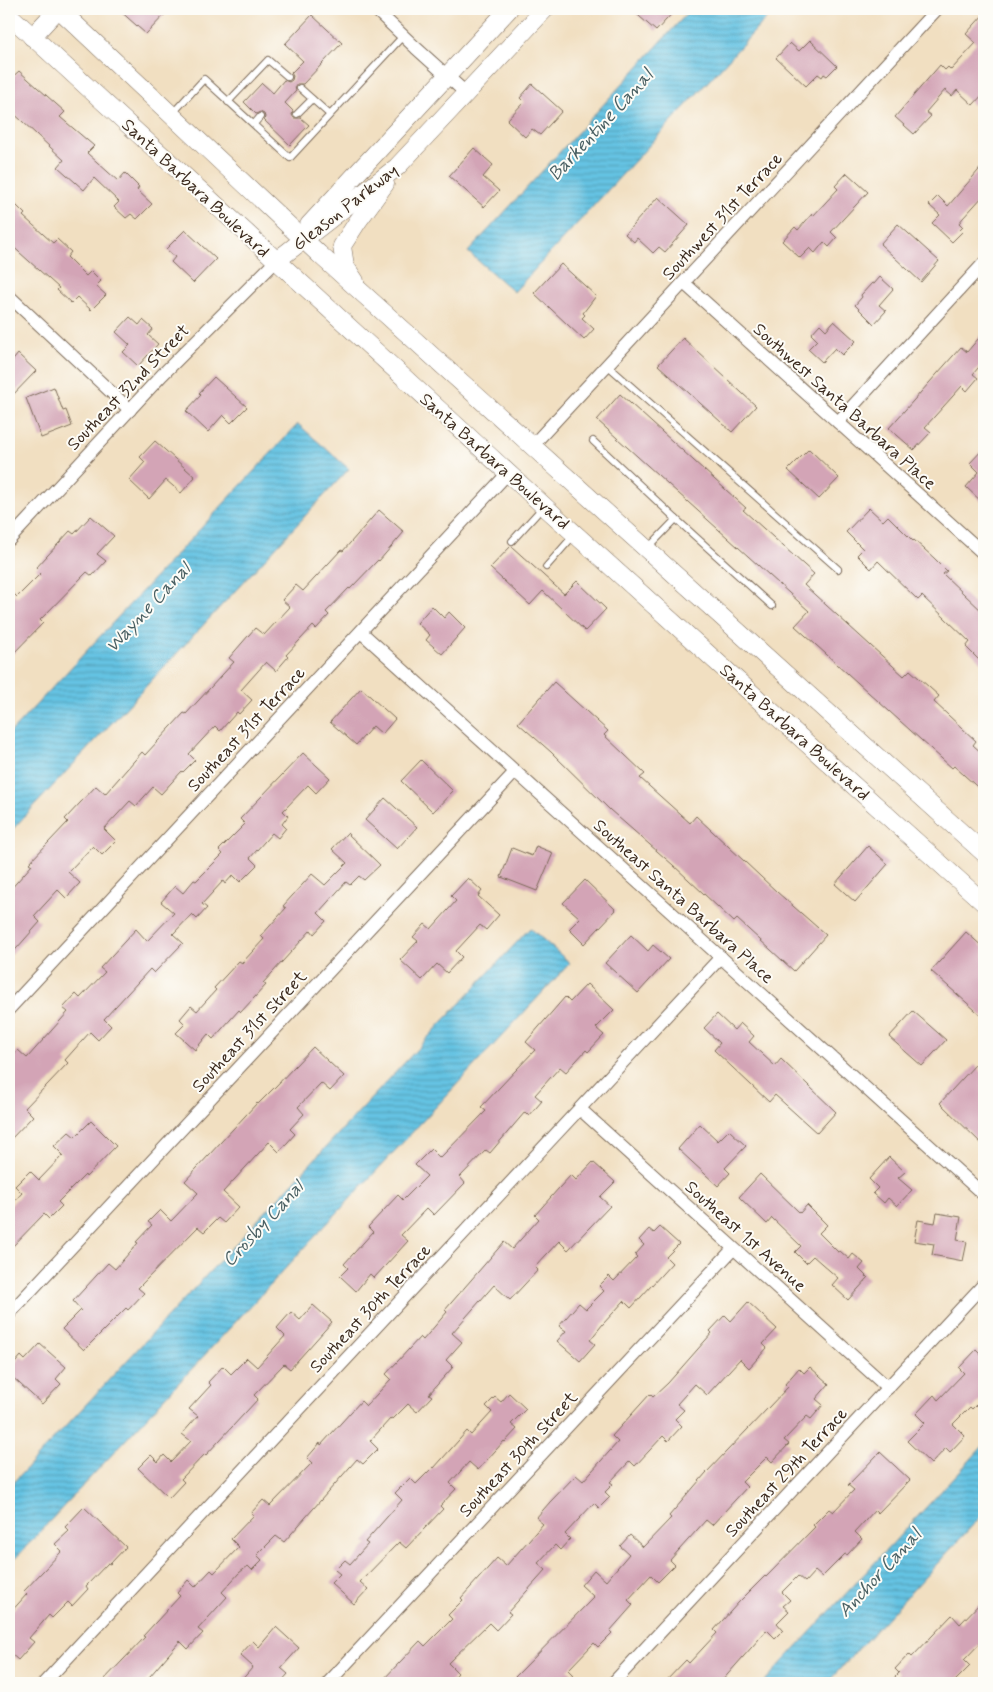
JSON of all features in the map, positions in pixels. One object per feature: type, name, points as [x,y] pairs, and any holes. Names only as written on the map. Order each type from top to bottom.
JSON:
[{"type":"main road","points":[[32,36],[59,9]]},
{"type":"main road","name":"Santa Barbara Boulevard","points":[[59,9],[301,238],[984,853]]},
{"type":"main road","name":"Gleason Parkway","points":[[276,261],[301,238],[509,9]]},
{"type":"main road","name":"Gleason Parkway","points":[[301,238],[397,167],[546,9]]},
{"type":"main road","name":"Santa Barbara Boulevard","points":[[9,15],[544,506],[984,903]]},
{"type":"main road","points":[[363,294],[345,266],[342,246],[358,220],[397,167]]},
{"type":"street","points":[[375,9],[467,94]]},
{"type":"street","name":"Southwest 31st Terrace","points":[[532,446],[937,9]]},
{"type":"street","name":"Southeast 32nd Street","points":[[9,540],[162,375],[276,261]]},
{"type":"street","points":[[838,422],[984,263]]},
{"type":"street","name":"Southwest Santa Barbara Place","points":[[684,283],[984,554]]},
{"type":"street","points":[[9,296],[130,410]]},
{"type":"street","name":"Southeast 31st Terrace","points":[[9,1008],[508,473]]},
{"type":"street","name":"Southeast Santa Barbara Place","points":[[361,632],[984,1195]]},
{"type":"street","name":"Southeast 31st Street","points":[[9,1314],[515,772]]},
{"type":"street","name":"Southeast 30th Terrace","points":[[44,1683],[721,958]]},
{"type":"street","name":"Southeast 1st Avenue","points":[[580,1110],[888,1388]]},
{"type":"street","name":"Southeast 30th Street","points":[[328,1683],[733,1249]]},
{"type":"street","name":"Southeast 29th Terrace","points":[[612,1683],[984,1284]]},
{"type":"lane","points":[[171,114],[204,79],[290,158],[403,36]]},
{"type":"lane","points":[[228,102],[268,60],[288,77]]},
{"type":"lane","points":[[300,88],[329,114]]},
{"type":"lane","points":[[297,114],[312,99]]},
{"type":"lane","points":[[254,124],[260,117]]},
{"type":"lane","points":[[272,141],[278,134]]},
{"type":"lane","points":[[607,365],[838,569]]},
{"type":"lane","points":[[592,441],[772,606]]},
{"type":"lane","points":[[512,541],[544,506]]},
{"type":"lane","points":[[647,549],[676,519]]},
{"type":"lane","points":[[546,567],[575,534]]},
{"type":"water","name":"Barkentine Canal","points":[[691,9],[775,9],[514,292],[468,252]]},
{"type":"water","name":"Wayne Canal","points":[[298,424],[349,469],[9,833],[9,734]]},
{"type":"water","name":"Crosby Canal","points":[[530,928],[570,963],[9,1565],[9,1487]]},
{"type":"water","name":"Anchor Canal","points":[[984,1445],[984,1513],[827,1683],[763,1683]]},
{"type":"building","points":[[118,9],[170,9],[146,34]]},
{"type":"building","points":[[631,9],[676,9],[656,31]]},
{"type":"building","points":[[984,14],[984,93],[973,105],[957,90],[952,96],[945,90],[926,112],[931,116],[914,134],[895,117],[940,65],[945,70],[948,67],[951,70],[976,43],[966,34]]},
{"type":"building","points":[[312,15],[342,43],[303,84],[297,84],[295,87],[296,91],[285,103],[293,111],[292,115],[294,118],[301,118],[309,125],[290,145],[264,120],[264,114],[260,112],[256,114],[244,102],[262,83],[273,93],[284,80],[289,82],[292,80],[293,76],[291,73],[303,61],[285,44]]},
{"type":"building","points":[[810,40],[837,66],[827,76],[824,74],[822,77],[818,74],[806,86],[776,58],[790,43],[799,51]]},
{"type":"building","points":[[19,71],[65,112],[60,117],[94,146],[87,153],[118,181],[125,173],[139,187],[137,190],[152,204],[137,219],[131,214],[126,218],[114,207],[119,202],[94,178],[84,190],[58,167],[64,160],[9,109],[9,80]]},
{"type":"building","points":[[532,84],[562,111],[540,135],[532,129],[525,137],[507,120],[524,102],[520,98]]},
{"type":"building","points":[[474,148],[493,165],[483,177],[499,191],[484,207],[449,176]]},
{"type":"building","points":[[984,164],[984,195],[959,223],[963,227],[960,230],[962,232],[952,242],[932,223],[940,215],[929,205],[938,196],[948,206]]},
{"type":"building","points":[[847,173],[868,192],[831,232],[837,238],[829,247],[824,242],[815,253],[810,248],[800,258],[782,241],[795,227],[798,230],[812,214],[813,216],[838,189],[835,186]]},
{"type":"building","points":[[658,197],[689,225],[665,252],[659,247],[653,253],[637,238],[634,242],[625,234]]},
{"type":"building","points":[[9,198],[25,214],[23,216],[53,243],[57,239],[71,252],[67,257],[86,276],[91,271],[101,281],[96,286],[106,295],[91,310],[77,297],[71,303],[57,290],[59,288],[9,243]]},
{"type":"building","points":[[898,224],[939,261],[921,282],[880,244]]},
{"type":"building","points":[[185,230],[216,259],[193,283],[171,262],[175,257],[166,249]]},
{"type":"building","points":[[561,264],[596,296],[583,313],[585,315],[582,318],[594,329],[584,340],[534,293]]},
{"type":"building","points":[[880,277],[893,289],[879,305],[886,311],[874,324],[855,305],[862,297],[861,295]]},
{"type":"building","points":[[130,317],[139,325],[143,320],[153,329],[148,335],[158,344],[138,366],[123,352],[130,345],[116,332]]},
{"type":"building","points":[[834,321],[856,341],[842,355],[835,348],[822,362],[808,349],[817,340],[811,334],[820,324],[826,330]]},
{"type":"building","points":[[984,332],[984,361],[973,374],[978,378],[967,391],[962,386],[925,427],[931,432],[914,450],[889,428],[961,347],[967,352]]},
{"type":"building","points":[[683,338],[756,406],[732,432],[658,365]]},
{"type":"building","points":[[18,354],[36,371],[9,399],[9,365]]},
{"type":"building","points":[[214,377],[247,407],[231,423],[223,415],[208,432],[186,411]]},
{"type":"building","points":[[54,387],[63,411],[66,410],[72,426],[41,438],[26,398]]},
{"type":"building","points":[[620,394],[746,508],[743,510],[814,574],[804,585],[904,676],[910,670],[939,696],[934,702],[976,741],[973,745],[984,755],[984,793],[954,766],[952,768],[795,626],[809,611],[597,420]]},
{"type":"building","points":[[155,441],[195,477],[181,493],[166,480],[149,499],[129,480],[145,462],[140,457]]},
{"type":"building","points":[[984,448],[984,504],[966,487],[979,472],[970,463]]},
{"type":"building","points":[[809,449],[839,478],[819,499],[788,470]]},
{"type":"building","points":[[869,508],[883,521],[888,516],[913,541],[934,558],[947,571],[943,574],[984,613],[984,665],[966,647],[970,642],[922,596],[918,600],[878,561],[871,569],[857,555],[863,549],[846,532]]},
{"type":"building","points":[[379,510],[404,532],[379,561],[326,612],[329,615],[316,629],[313,626],[286,655],[288,657],[276,671],[266,662],[241,690],[252,700],[239,714],[237,712],[220,731],[215,726],[189,754],[195,760],[161,794],[153,787],[136,806],[130,801],[104,829],[116,841],[102,855],[93,846],[68,872],[80,883],[66,898],[58,890],[34,916],[40,922],[9,957],[9,891],[32,865],[29,863],[68,822],[65,819],[96,786],[105,794],[142,752],[145,755],[234,662],[229,658],[255,628],[264,635],[290,607],[282,600],[296,585],[303,591],[341,550],[343,551]]},
{"type":"building","points":[[91,516],[114,536],[97,554],[106,561],[92,576],[87,572],[40,620],[43,623],[9,658],[9,600],[14,594],[17,597],[41,573],[36,568],[70,531],[74,534]]},
{"type":"building","points":[[511,546],[564,594],[577,581],[606,609],[585,631],[543,591],[530,605],[490,568]]},
{"type":"building","points":[[432,606],[444,618],[449,612],[465,628],[442,654],[426,640],[430,635],[417,623]]},
{"type":"building","points":[[554,682],[608,731],[604,735],[645,774],[640,778],[690,823],[696,816],[826,935],[794,971],[737,919],[734,922],[610,810],[551,752],[518,723]]},
{"type":"building","points":[[361,688],[395,719],[382,734],[373,726],[356,745],[330,722]]},
{"type":"building","points":[[303,753],[330,778],[316,793],[308,785],[283,811],[288,816],[282,824],[286,828],[278,838],[272,833],[250,858],[257,865],[240,882],[233,875],[225,884],[223,881],[202,904],[207,908],[197,919],[192,914],[173,934],[183,943],[154,973],[150,969],[104,1019],[111,1026],[98,1040],[90,1032],[65,1060],[68,1063],[25,1108],[33,1116],[9,1141],[9,1060],[18,1050],[27,1058],[68,1012],[63,1008],[76,994],[80,998],[105,972],[100,968],[136,929],[147,941],[174,913],[161,902],[175,886],[183,893],[194,880],[196,881],[223,854],[219,850],[245,824],[240,819]]},
{"type":"building","points":[[421,760],[453,791],[433,812],[401,781]]},
{"type":"building","points":[[385,798],[417,827],[397,849],[365,820]]},
{"type":"building","points":[[347,833],[380,865],[364,880],[359,876],[350,885],[346,882],[318,913],[326,921],[314,934],[311,930],[263,983],[266,985],[241,1012],[239,1010],[213,1039],[208,1034],[195,1050],[176,1033],[185,1024],[180,1019],[191,1006],[197,1011],[216,990],[214,988],[239,961],[242,963],[264,939],[261,936],[286,908],[283,906],[312,874],[325,885],[347,863],[332,849]]},
{"type":"building","points":[[536,846],[553,853],[537,891],[501,877],[512,848],[532,856]]},
{"type":"building","points":[[868,846],[888,864],[855,902],[835,884]]},
{"type":"building","points":[[468,878],[482,891],[478,896],[499,915],[486,930],[480,925],[456,951],[462,957],[447,973],[437,964],[422,980],[400,960],[418,941],[413,937],[425,924],[431,929],[456,901],[451,896]]},
{"type":"building","points":[[585,880],[616,910],[584,944],[569,929],[580,918],[563,903]]},
{"type":"building","points":[[966,932],[984,948],[984,1018],[931,971]]},
{"type":"building","points":[[631,935],[648,951],[653,945],[669,959],[638,993],[605,963]]},
{"type":"building","points":[[587,984],[614,1010],[596,1028],[604,1035],[588,1052],[586,1050],[566,1072],[560,1067],[535,1095],[542,1101],[529,1116],[525,1112],[490,1153],[486,1150],[460,1177],[465,1183],[434,1215],[427,1208],[401,1235],[408,1241],[374,1278],[370,1274],[356,1291],[340,1276],[348,1268],[344,1264],[373,1232],[368,1227],[398,1195],[403,1200],[427,1176],[415,1165],[431,1149],[440,1158],[486,1111],[481,1107],[535,1050],[526,1042],[565,997],[570,1002]]},
{"type":"building","points":[[913,1011],[946,1040],[922,1066],[889,1037]]},
{"type":"building","points":[[717,1014],[734,1030],[740,1023],[754,1036],[749,1042],[775,1066],[781,1059],[836,1112],[817,1133],[775,1095],[769,1102],[714,1050],[720,1043],[704,1028]]},
{"type":"building","points":[[313,1047],[344,1076],[330,1091],[321,1083],[298,1107],[304,1114],[290,1129],[295,1134],[279,1152],[269,1142],[223,1192],[239,1207],[224,1223],[218,1218],[204,1232],[198,1227],[138,1288],[144,1293],[128,1310],[126,1308],[84,1350],[62,1329],[81,1310],[73,1301],[108,1263],[115,1269],[152,1225],[148,1222],[160,1210],[171,1221],[198,1193],[185,1181],[257,1103]]},
{"type":"building","points":[[975,1065],[984,1074],[984,1146],[940,1103]]},
{"type":"building","points":[[91,1121],[116,1146],[58,1202],[62,1206],[49,1219],[44,1214],[9,1250],[9,1207],[22,1193],[15,1186],[30,1171],[39,1180],[63,1155],[54,1146],[69,1132],[75,1137]]},
{"type":"building","points":[[700,1124],[718,1141],[729,1130],[746,1146],[725,1168],[730,1173],[718,1186],[678,1149]]},
{"type":"building","points":[[889,1157],[905,1172],[898,1178],[912,1190],[897,1206],[888,1198],[884,1203],[873,1193],[878,1188],[869,1179]]},
{"type":"building","points":[[593,1162],[615,1182],[600,1197],[610,1206],[568,1250],[559,1241],[535,1267],[538,1270],[510,1300],[494,1285],[452,1333],[462,1342],[446,1360],[453,1367],[429,1394],[432,1396],[417,1412],[408,1404],[393,1419],[391,1418],[370,1441],[378,1449],[363,1464],[357,1459],[284,1542],[276,1536],[257,1555],[262,1560],[252,1570],[248,1566],[239,1573],[222,1592],[227,1597],[198,1629],[203,1633],[188,1649],[180,1641],[144,1683],[101,1683],[145,1637],[143,1636],[180,1596],[177,1593],[188,1580],[195,1587],[211,1570],[214,1573],[239,1547],[231,1539],[254,1515],[251,1513],[263,1500],[270,1506],[312,1463],[307,1458],[320,1443],[321,1445],[361,1401],[366,1406],[391,1379],[386,1374],[420,1337],[423,1340],[447,1312],[445,1310],[504,1242],[512,1249],[539,1219],[535,1215],[571,1175],[576,1180]]},
{"type":"building","points":[[760,1174],[800,1213],[807,1205],[827,1225],[819,1233],[838,1252],[840,1251],[849,1259],[853,1254],[864,1263],[859,1269],[868,1278],[848,1300],[832,1285],[838,1278],[813,1256],[806,1263],[795,1252],[801,1246],[772,1218],[767,1224],[739,1197]]},
{"type":"building","points":[[937,1213],[961,1217],[957,1240],[967,1242],[963,1261],[932,1255],[934,1244],[914,1241],[918,1220],[935,1223]]},
{"type":"building","points":[[660,1227],[679,1244],[666,1257],[672,1263],[631,1308],[624,1301],[590,1340],[595,1344],[580,1361],[557,1341],[566,1331],[559,1326],[579,1303],[586,1309],[604,1291],[599,1286],[609,1276],[614,1281],[637,1257],[635,1255],[644,1245],[639,1240],[649,1229],[654,1233]]},
{"type":"building","points":[[748,1302],[777,1329],[763,1344],[767,1348],[749,1368],[740,1359],[707,1395],[695,1384],[677,1404],[684,1410],[675,1419],[682,1426],[668,1441],[663,1436],[635,1466],[630,1461],[610,1482],[613,1484],[605,1492],[610,1497],[599,1508],[594,1503],[565,1534],[570,1539],[560,1550],[555,1545],[538,1563],[546,1570],[508,1612],[511,1614],[496,1630],[489,1623],[448,1663],[458,1673],[449,1683],[380,1683],[420,1641],[425,1646],[452,1619],[448,1615],[463,1600],[461,1598],[497,1558],[506,1566],[543,1524],[536,1518],[550,1502],[576,1475],[583,1481],[618,1442],[612,1436],[650,1394],[653,1397],[668,1383],[712,1333],[710,1331],[725,1315],[731,1321]]},
{"type":"building","points":[[313,1305],[332,1322],[290,1369],[284,1364],[254,1395],[258,1399],[181,1479],[184,1482],[169,1498],[138,1468],[151,1455],[158,1462],[164,1455],[171,1462],[191,1441],[182,1434],[198,1416],[189,1409],[211,1385],[208,1382],[223,1366],[231,1374],[247,1358],[257,1367],[285,1336],[277,1328],[291,1312],[300,1320]]},
{"type":"building","points":[[40,1344],[66,1367],[56,1379],[61,1384],[42,1404],[9,1374],[9,1370],[21,1356],[25,1360]]},
{"type":"building","points":[[976,1350],[984,1358],[984,1397],[972,1409],[970,1407],[953,1424],[965,1436],[950,1452],[946,1448],[931,1464],[907,1441],[925,1423],[916,1414],[934,1395],[938,1400],[964,1373],[959,1368]]},
{"type":"building","points":[[810,1367],[829,1384],[816,1399],[823,1405],[811,1419],[807,1416],[784,1440],[789,1444],[772,1462],[767,1457],[742,1482],[747,1487],[712,1525],[706,1520],[670,1560],[675,1565],[658,1582],[651,1575],[628,1600],[633,1605],[610,1631],[612,1633],[598,1647],[594,1643],[568,1670],[573,1675],[565,1683],[522,1683],[515,1677],[594,1597],[581,1585],[594,1570],[606,1581],[629,1554],[620,1546],[630,1535],[643,1547],[671,1518],[669,1516],[706,1473],[788,1387],[785,1384],[799,1368],[804,1373]]},
{"type":"building","points":[[509,1393],[526,1409],[511,1424],[517,1429],[478,1470],[469,1462],[450,1483],[456,1489],[440,1506],[443,1509],[406,1548],[399,1542],[360,1582],[368,1589],[354,1604],[331,1583],[340,1574],[335,1570],[345,1560],[350,1564],[368,1544],[365,1542],[402,1500],[395,1493],[410,1478],[416,1484],[434,1468],[467,1431],[471,1435],[492,1412],[486,1406],[495,1397],[501,1402]]},
{"type":"building","points":[[880,1452],[910,1480],[878,1513],[875,1510],[855,1532],[862,1539],[822,1577],[815,1571],[805,1582],[798,1576],[782,1592],[790,1600],[783,1606],[789,1611],[777,1623],[783,1630],[775,1638],[767,1630],[720,1683],[664,1683],[686,1660],[689,1663],[717,1633],[714,1630],[739,1602],[815,1527],[813,1525],[829,1509],[833,1512],[854,1490],[848,1485]]},
{"type":"building","points":[[84,1507],[126,1547],[86,1586],[88,1589],[72,1606],[68,1602],[52,1618],[49,1615],[29,1638],[34,1642],[18,1660],[9,1652],[9,1614],[27,1594],[24,1591],[62,1551],[55,1544],[69,1531],[65,1527]]},
{"type":"building","points":[[984,1599],[984,1639],[964,1660],[970,1666],[953,1683],[889,1683],[899,1673],[895,1669],[909,1654],[912,1657],[952,1615],[960,1624]]},
{"type":"building","points":[[276,1627],[299,1648],[281,1668],[288,1674],[280,1683],[239,1683],[253,1667],[240,1655],[253,1641],[259,1647]]}]
